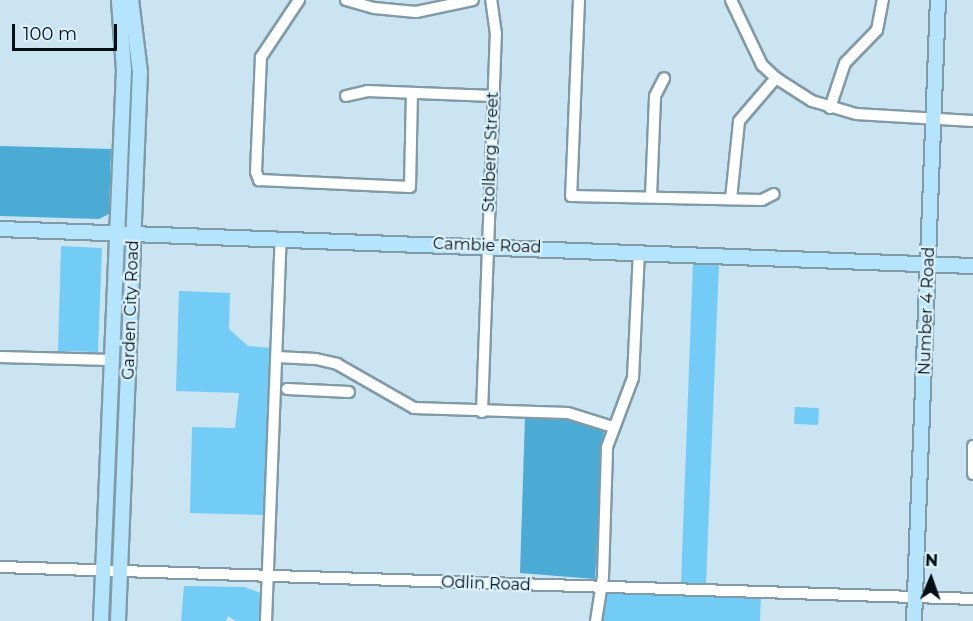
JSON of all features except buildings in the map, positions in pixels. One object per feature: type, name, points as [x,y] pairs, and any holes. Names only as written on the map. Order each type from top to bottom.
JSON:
[{"type":"main road","name":"Garden City Road","points":[[101,621],[124,70],[119,0]]},
{"type":"main road","name":"Garden City Road","points":[[118,621],[140,72],[130,0]]},
{"type":"main road","name":"Number 4 Road","points":[[914,621],[938,0]]},
{"type":"main road","name":"Cambie Road","points":[[0,229],[973,266]]},
{"type":"street","points":[[299,0],[261,57],[256,172],[259,180],[410,187],[412,93]]},
{"type":"street","points":[[346,0],[431,11],[473,0]]},
{"type":"street","name":"Stolberg Street","points":[[482,412],[496,34],[490,0]]},
{"type":"street","points":[[579,0],[571,196],[762,200],[774,194]]},
{"type":"street","points":[[731,0],[751,48],[776,78],[830,108],[867,116],[973,121]]},
{"type":"street","points":[[830,108],[845,63],[877,30],[883,0]]},
{"type":"street","points":[[651,197],[655,96],[664,78]]},
{"type":"street","points":[[731,199],[739,121],[776,78]]},
{"type":"street","points":[[346,96],[367,91],[493,96]]},
{"type":"street","points":[[266,621],[281,239]]},
{"type":"street","points":[[596,621],[608,447],[613,428],[629,396],[633,378],[639,252]]},
{"type":"street","points":[[0,357],[111,360]]},
{"type":"street","points":[[276,357],[316,359],[337,364],[414,408],[568,414],[613,428]]},
{"type":"street","points":[[287,389],[349,392]]},
{"type":"street","points":[[973,446],[973,474]]},
{"type":"street","name":"Odlin Road","points":[[0,567],[973,599]]},
{"type":"shaded area","points":[[0,146],[111,149],[109,214],[99,219],[0,216]]},
{"type":"shaded area","points":[[61,246],[102,248],[98,352],[58,351]]},
{"type":"shaded area","points":[[693,262],[719,263],[706,584],[681,583]]},
{"type":"shaded area","points":[[179,291],[230,293],[229,329],[248,346],[271,348],[266,515],[190,513],[192,427],[235,428],[239,393],[176,391]]},
{"type":"shaded area","points":[[795,407],[819,408],[818,425],[794,424]]},
{"type":"shaded area","points":[[525,417],[573,419],[604,428],[595,579],[520,573]]},
{"type":"shaded area","points":[[184,586],[244,587],[261,593],[261,621],[236,621],[228,616],[226,621],[181,621]]},
{"type":"shaded area","points":[[599,590],[761,595],[760,621],[598,621]]}]
